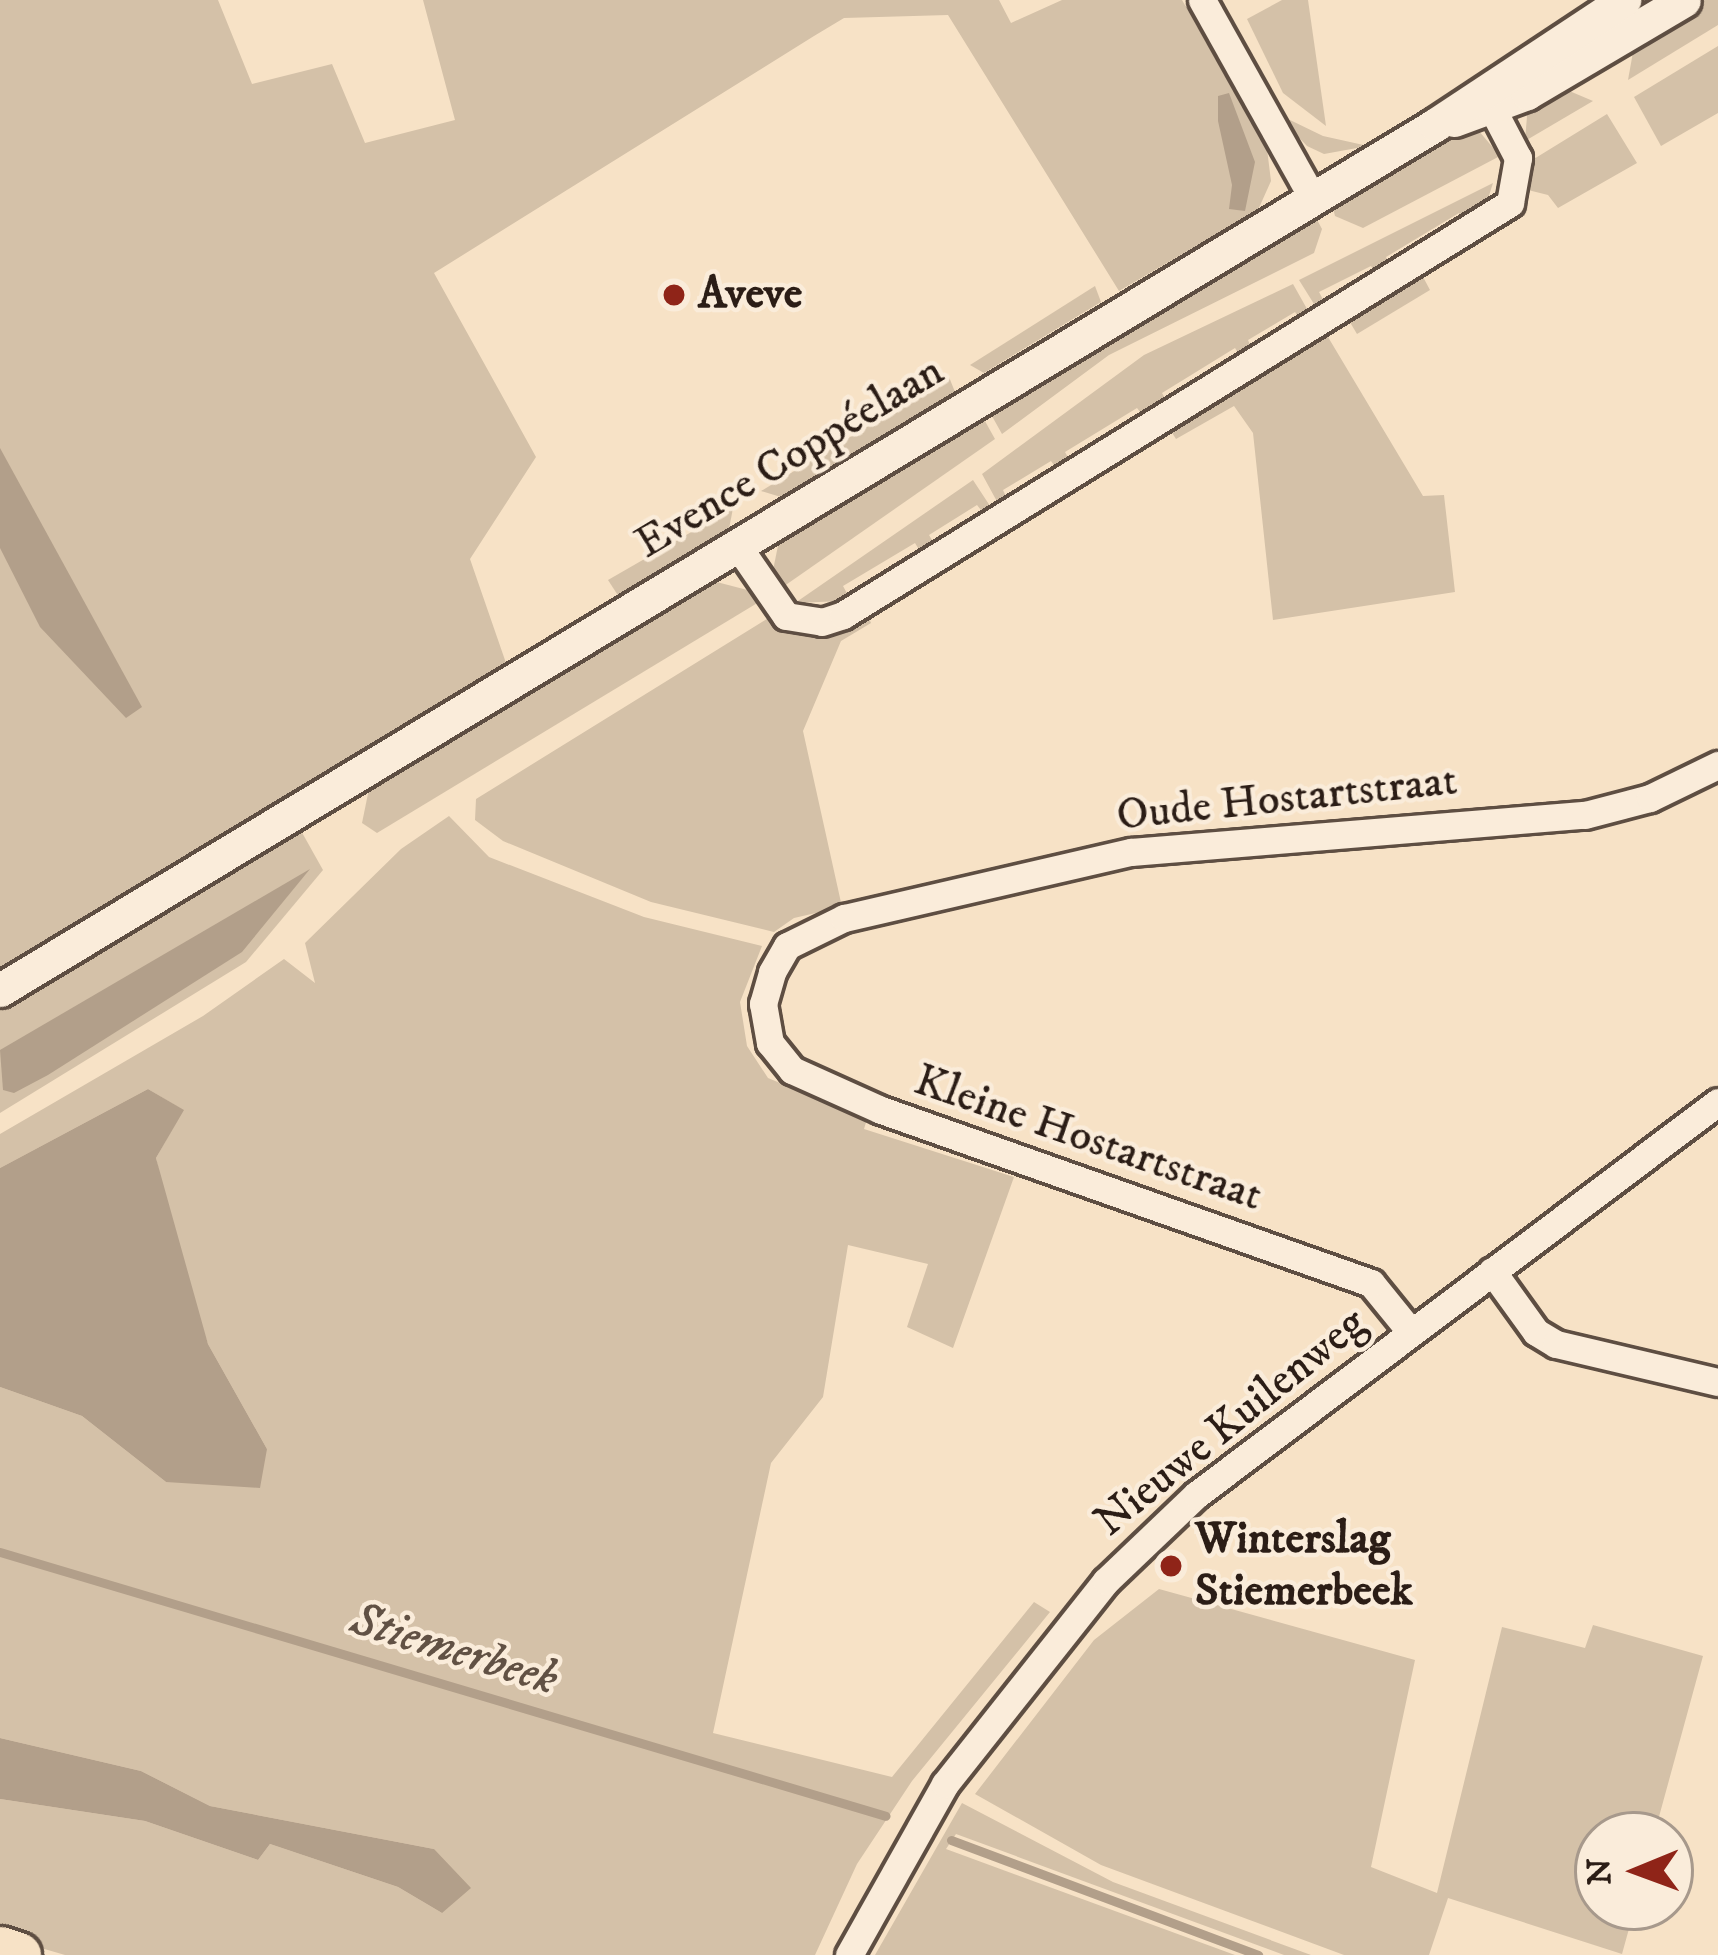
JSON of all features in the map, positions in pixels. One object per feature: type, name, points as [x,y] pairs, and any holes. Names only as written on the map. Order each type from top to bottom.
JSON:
[{"type":"highway","points":[[0,1949],[18,1955]]},
{"type":"street","points":[[1202,0],[1312,197]]},
{"type":"street","name":"Evence Coppéelaan","points":[[0,990],[1312,197],[1486,99],[1624,0]]},
{"type":"street","points":[[737,544],[786,616],[822,622],[843,615],[1510,203],[1517,158],[1486,99],[1684,0]]},
{"type":"street","name":"Oude Hostartstraat","points":[[763,1004],[787,946],[844,918],[1191,843],[1585,815],[1650,798],[1718,765]]},
{"type":"street","name":"Kleine Hostartstraat","points":[[763,1004],[770,1043],[792,1070],[881,1110],[1372,1283],[1410,1331]]},
{"type":"street","name":"Nieuwe Kuilenweg","points":[[849,1955],[945,1784],[1083,1607],[1196,1495],[1718,1102]]},
{"type":"street","points":[[1492,1270],[1536,1332],[1556,1344],[1718,1382]]},
{"type":"shaded area","points":[[0,0],[218,0],[252,84],[332,64],[365,143],[455,120],[423,0],[999,0],[1011,23],[1062,0],[1182,0],[1267,149],[1271,181],[1258,210],[1119,291],[948,15],[844,18],[814,36],[434,273],[536,457],[470,559],[506,663],[0,969]]},
{"type":"shaded area","points":[[1282,0],[1308,0],[1326,126],[1283,93],[1247,19]]},
{"type":"shaded area","points":[[1702,0],[1718,0],[1718,25],[1628,80],[1635,41]]},
{"type":"shaded area","points":[[1718,46],[1718,113],[1661,146],[1634,97]]},
{"type":"shaded area","points":[[1560,87],[1593,101],[1525,141],[1528,104]]},
{"type":"shaded area","points":[[1229,93],[1255,162],[1245,211],[1229,209],[1232,185],[1218,121],[1218,96]]},
{"type":"shaded area","points":[[1607,114],[1637,163],[1558,208],[1548,195],[1528,190],[1529,162]]},
{"type":"shaded area","points":[[1290,120],[1323,136],[1368,146],[1324,154],[1307,146],[1285,123]]},
{"type":"shaded area","points":[[1473,124],[1500,156],[1363,228],[1335,216],[1332,204]]},
{"type":"shaded area","points":[[1493,183],[1486,205],[1466,223],[1459,213],[1386,257],[1391,268],[1377,276],[1371,266],[1319,292],[1327,307],[1319,312],[1299,280]]},
{"type":"shaded area","points":[[1314,214],[1322,229],[1314,253],[1109,355],[1002,434],[988,409]]},
{"type":"shaded area","points":[[1422,275],[1430,290],[1357,334],[1348,319]]},
{"type":"shaded area","points":[[1293,284],[1311,316],[1302,322],[1295,312],[1248,340],[1253,352],[1242,359],[1235,348],[1162,393],[1168,404],[1144,417],[1137,408],[1065,452],[1071,463],[1058,471],[1051,461],[1003,490],[1008,501],[1000,507],[982,474],[1144,355]]},
{"type":"shaded area","points":[[1095,286],[1101,302],[984,373],[970,365]]},
{"type":"shaded area","points":[[1325,332],[1423,496],[1444,495],[1455,592],[1273,620],[1253,433],[1234,406],[1176,439],[1169,428]]},
{"type":"shaded area","points":[[949,377],[955,392],[781,497],[761,491]]},
{"type":"shaded area","points":[[981,414],[995,439],[780,589],[772,575],[780,536]]},
{"type":"shaded area","points":[[0,448],[142,707],[126,718],[40,627],[0,548]]},
{"type":"shaded area","points":[[973,480],[992,509],[984,514],[977,505],[929,535],[935,545],[921,553],[915,543],[843,586],[849,597],[842,601],[795,603]]},
{"type":"shaded area","points":[[733,508],[729,529],[619,597],[608,580]]},
{"type":"shaded area","points":[[709,580],[755,592],[759,602],[377,833],[362,823],[370,784]]},
{"type":"shaded area","points":[[867,614],[871,623],[841,641],[803,731],[842,907],[794,918],[774,932],[651,902],[503,841],[475,820],[476,799],[770,617],[806,633],[834,631]]},
{"type":"shaded area","points":[[449,816],[489,857],[644,917],[762,946],[740,1002],[747,1046],[768,1078],[867,1119],[864,1129],[1014,1177],[953,1348],[907,1327],[928,1264],[848,1245],[823,1397],[771,1463],[713,1733],[892,1777],[1034,1602],[1050,1612],[912,1781],[857,1864],[815,1955],[65,1955],[0,1936],[0,1799],[145,1821],[258,1860],[270,1844],[398,1887],[442,1913],[434,1849],[210,1806],[141,1771],[0,1738],[0,1387],[82,1416],[166,1482],[267,1449],[208,1344],[180,1263],[156,1158],[183,1110],[148,1089],[0,1168],[0,1134],[203,1016],[284,959],[315,983],[305,943],[401,849]]},
{"type":"shaded area","points":[[300,829],[323,870],[246,962],[0,1113],[0,1011]]},
{"type":"shaded area","points":[[310,869],[242,952],[48,1075],[14,1093],[3,1090],[0,1050]]},
{"type":"shaded area","points":[[148,1089],[184,1110],[156,1158],[208,1344],[267,1449],[260,1488],[166,1482],[82,1416],[0,1387],[0,1168]]},
{"type":"shaded area","points":[[1159,1589],[1415,1660],[1371,1867],[1437,1893],[1502,1627],[1585,1648],[1593,1625],[1703,1656],[1661,1811],[1574,1811],[1574,1931],[1628,1931],[1622,1954],[1448,1898],[1429,1955],[1344,1955],[1101,1865],[975,1794],[1094,1640]]},
{"type":"shaded area","points":[[0,1738],[141,1771],[210,1806],[434,1849],[471,1888],[442,1913],[398,1887],[270,1844],[258,1860],[145,1821],[0,1799]]},
{"type":"shaded area","points":[[962,1803],[1113,1882],[1311,1955],[1284,1955],[956,1834],[946,1849],[1235,1955],[875,1955]]},
{"type":"waterway","name":"Stiemerbeek","points":[[0,1552],[886,1816]]},
{"type":"waterway","name":"Stiemerbeek","points":[[951,1840],[1258,1955]]},
{"type":"place","name":"Aveve","points":[[674,295]]},
{"type":"place","name":"Winterslag Stiemerbeek","points":[[1171,1566]]}]
